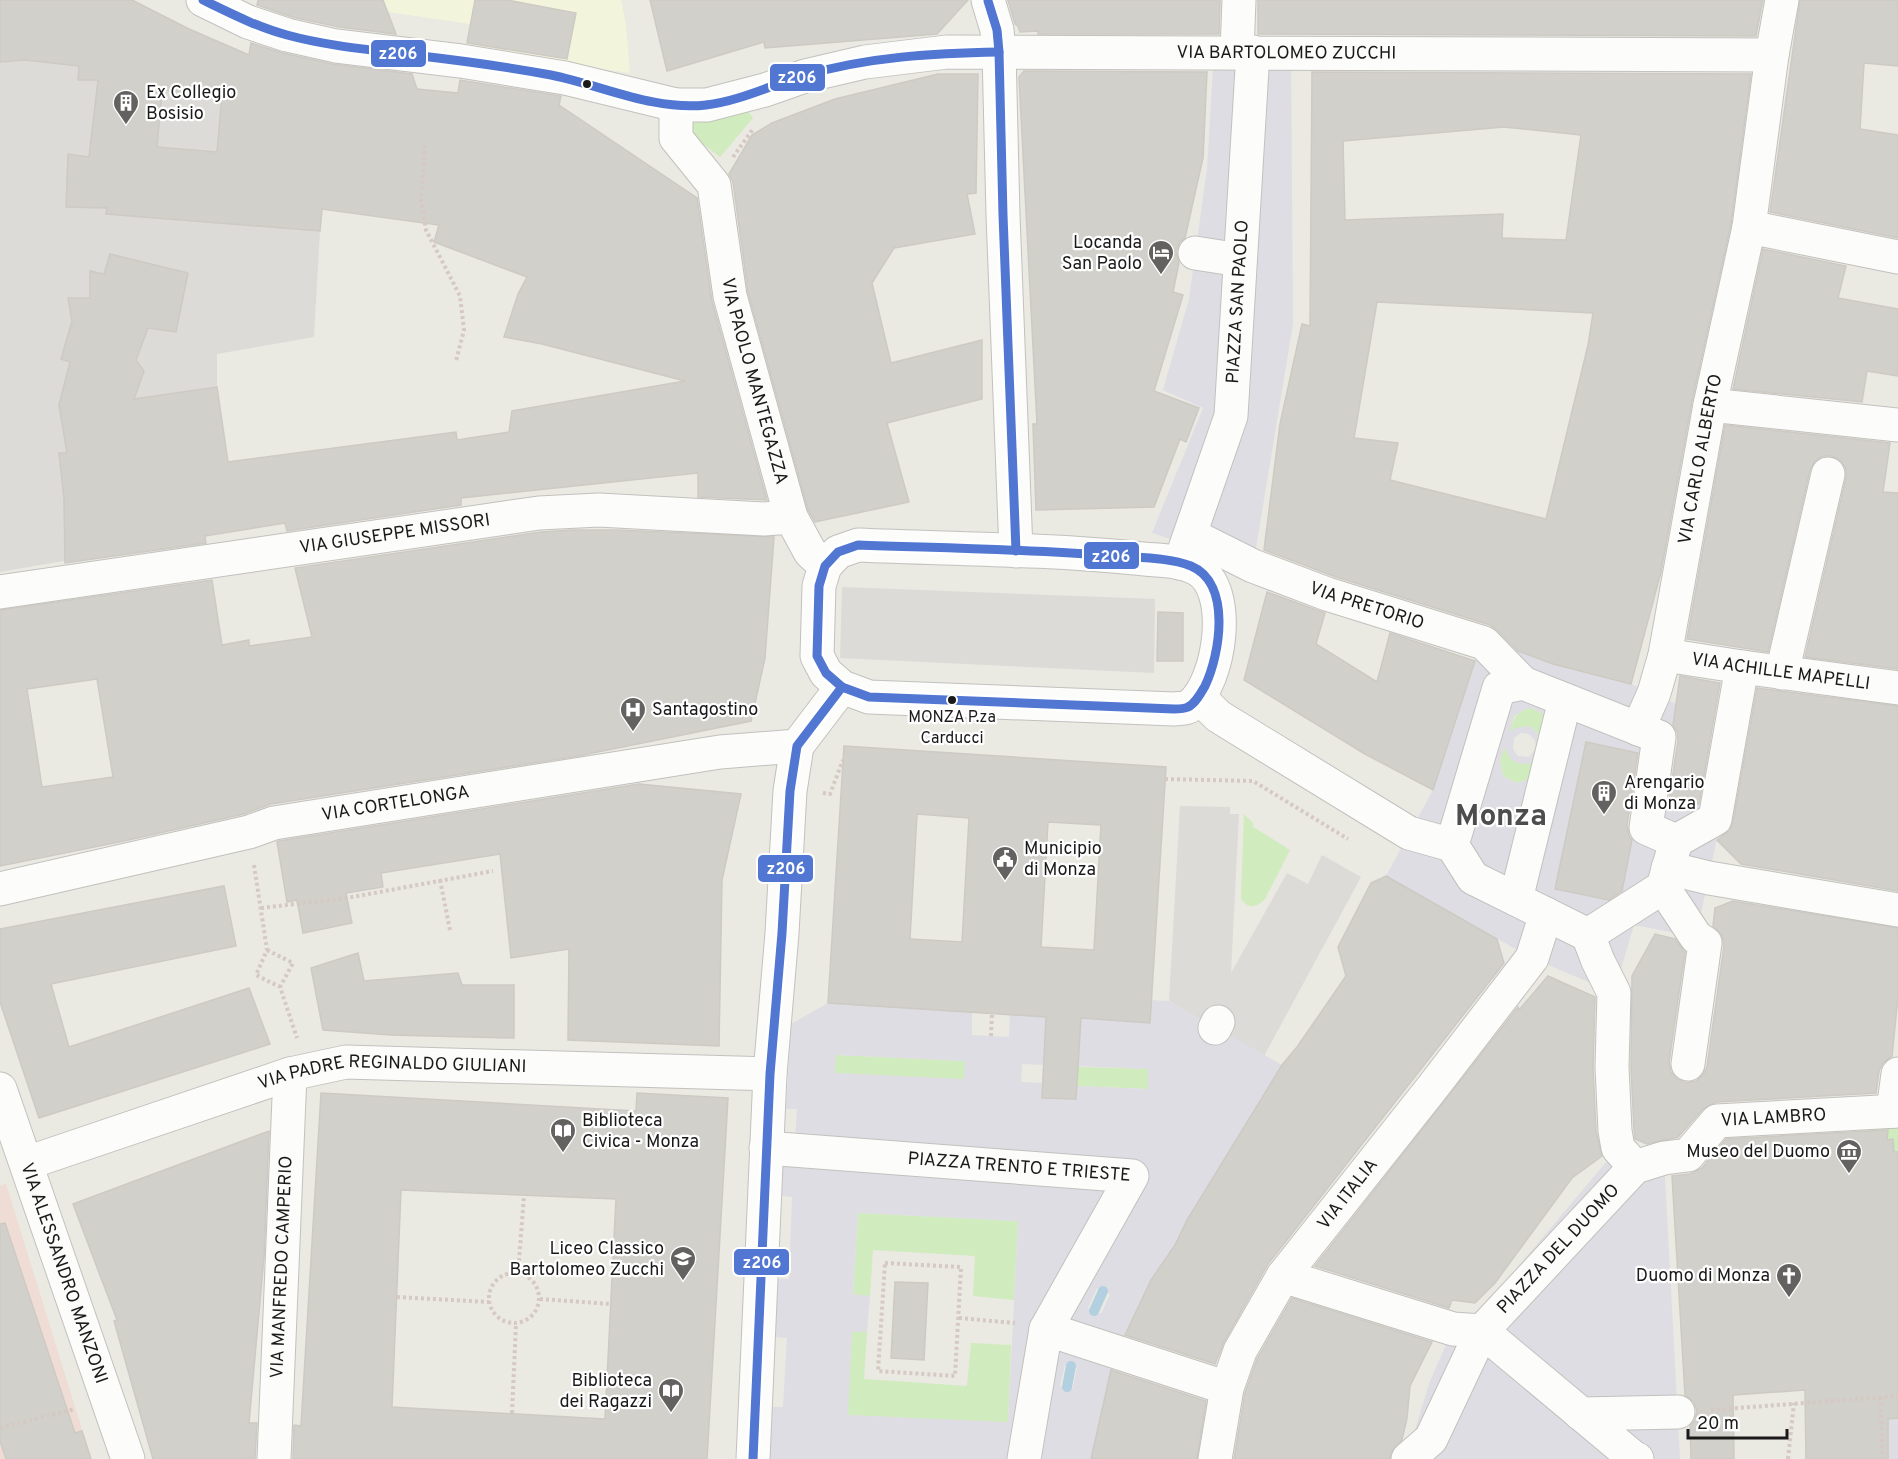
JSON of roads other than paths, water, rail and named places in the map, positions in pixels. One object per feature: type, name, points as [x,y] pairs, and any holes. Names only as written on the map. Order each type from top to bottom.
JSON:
[{"type":"street","points":[[203,0],[248,22],[287,35],[336,46],[461,61],[565,78],[676,105]]},
{"type":"street","points":[[988,0],[997,30],[999,52],[1016,551]]},
{"type":"street","name":"PIAZZA SAN PAOLO","points":[[1186,548],[1231,416],[1240,260],[1245,52],[1239,0]]},
{"type":"street","name":"VIA CARLO ALBERTO","points":[[1638,729],[1654,693],[1665,655],[1710,405],[1749,227],[1772,56],[1782,0]]},
{"type":"street","name":"VIA BARTOLOMEO ZUCCHI","points":[[676,105],[706,105],[765,90],[805,76],[866,62],[947,52],[1772,56]]},
{"type":"street","name":"VIA PAOLO MANTEGAZZA","points":[[676,105],[676,138],[714,185],[730,296],[791,517],[810,552],[825,566]]},
{"type":"street","points":[[1749,227],[1898,257]]},
{"type":"street","points":[[1195,253],[1240,260]]},
{"type":"street","points":[[1710,405],[1898,425]]},
{"type":"street","points":[[1782,673],[1828,474]]},
{"type":"street","name":"VIA GIUSEPPE MISSORI","points":[[0,592],[539,513],[599,510],[764,519],[791,517]]},
{"type":"street","points":[[858,545],[1098,555],[1186,548],[1198,569],[1209,579],[1216,593],[1219,610],[1215,657],[1209,680],[1190,707],[1174,709],[869,697],[842,687],[826,673],[817,656],[819,586],[825,566],[838,552],[858,545]]},
{"type":"street","name":"VIA PRETORIO","points":[[1186,548],[1252,566],[1327,594],[1484,643],[1523,683]]},
{"type":"street","name":"VIA ACHILLE MAPELLI","points":[[1665,655],[1898,688]]},
{"type":"street","points":[[1588,934],[1669,866],[1716,819],[1742,667]]},
{"type":"street","points":[[1452,845],[1499,688],[1523,683],[1659,737],[1646,828],[1669,866],[1696,937],[1706,943],[1688,1064]]},
{"type":"street","points":[[753,1459],[770,1074],[782,933],[790,791],[797,746],[842,687]]},
{"type":"street","points":[[1199,697],[1226,721],[1409,833],[1452,845],[1473,878],[1588,934],[1614,993],[1612,1067],[1639,1157]]},
{"type":"street","points":[[1516,899],[1565,700]]},
{"type":"street","name":"VIA CORTELONGA","points":[[0,889],[249,832],[274,823],[720,752],[797,746]]},
{"type":"street","points":[[1669,866],[1708,878],[1898,910]]},
{"type":"street","name":"VIA ITALIA","points":[[1215,1459],[1227,1388],[1240,1352],[1283,1276],[1532,958],[1546,914]]},
{"type":"street","name":"VIA PADRE REGINALDO GIULIANI","points":[[27,1163],[299,1072],[346,1062],[770,1074]]},
{"type":"street","name":"VIA MANFREDO CAMPERIO","points":[[274,1459],[299,1072]]},
{"type":"street","points":[[1896,1111],[1898,1074]]},
{"type":"street","name":"VIA ALESSANDRO MANZONI","points":[[0,1089],[128,1459]]},
{"type":"street","name":"VIA LAMBRO","points":[[1639,1157],[1688,1155],[1717,1121],[1896,1111]]},
{"type":"street","name":"PIAZZA TRENTO E TRIESTE","points":[[766,1148],[1132,1176],[1046,1329],[1024,1459]]},
{"type":"street","name":"PIAZZA DEL DUOMO","points":[[1408,1459],[1431,1439],[1468,1330],[1639,1157]]},
{"type":"street","points":[[1283,1276],[1468,1330]]},
{"type":"street","points":[[1046,1329],[1116,1354],[1227,1388]]},
{"type":"street","name":"PIAZZA DEL DUOMO","points":[[1468,1330],[1581,1414],[1635,1459]]},
{"type":"street","points":[[1581,1414],[1678,1412]]},
{"type":"waterway","points":[[1094,1311],[1103,1291]]},
{"type":"waterway","points":[[1067,1387],[1071,1366]]},
{"type":"place","name":"Ex Collegio Bosisio","points":[[126,126]]},
{"type":"place","name":"Locanda San Paolo","points":[[1161,276]]},
{"type":"place","name":"MONZA P.za Carducci","points":[[952,700]]},
{"type":"place","name":"Santagostino","points":[[633,733]]},
{"type":"place","name":"Arengario di Monza","points":[[1604,816]]},
{"type":"place","name":"Municipio di Monza","points":[[1005,882]]},
{"type":"place","name":"Biblioteca Civica - Monza","points":[[563,1154]]},
{"type":"place","name":"Museo del Duomo","points":[[1849,1175]]},
{"type":"place","name":"Liceo Classico Bartolomeo Zucchi","points":[[683,1282]]},
{"type":"place","name":"Duomo di Monza","points":[[1789,1299]]},
{"type":"place","name":"Biblioteca dei Ragazzi","points":[[671,1414]]},
{"type":"district","name":"Monza","points":[[1501,817]]}]
